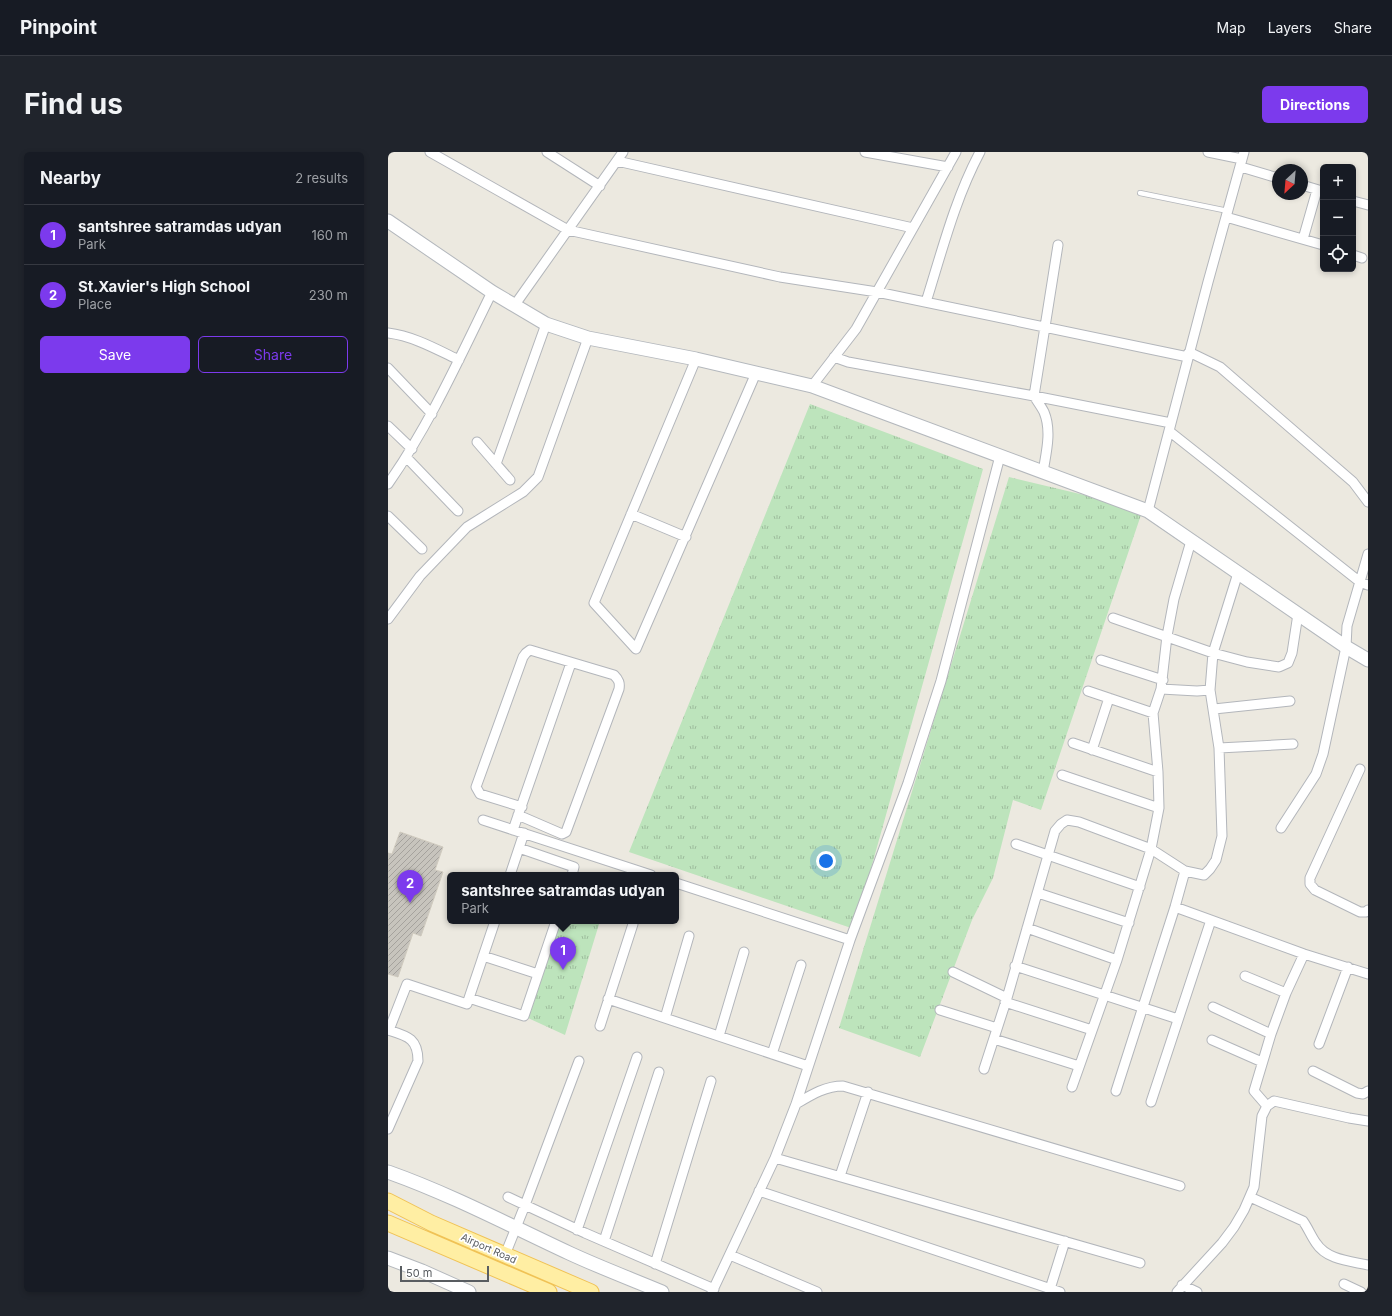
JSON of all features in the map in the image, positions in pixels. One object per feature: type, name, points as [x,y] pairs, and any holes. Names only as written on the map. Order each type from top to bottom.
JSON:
[{"type":"main road","name":"Airport Road","points":[[388,1201],[431,1223],[591,1292]]},
{"type":"main road","name":"Airport Road","points":[[388,1223],[525,1287],[548,1292]]},
{"type":"street","points":[[430,152],[568,230],[780,277],[877,292],[1189,354],[1220,367],[1353,482],[1368,502]]},
{"type":"street","points":[[547,152],[600,186]]},
{"type":"street","points":[[514,306],[623,152]]},
{"type":"street","points":[[865,152],[948,167]]},
{"type":"street","points":[[812,386],[856,329],[956,152]]},
{"type":"street","points":[[926,302],[950,224],[968,174],[980,152]]},
{"type":"street","points":[[1208,152],[1242,159],[1272,175]]},
{"type":"street","points":[[1148,511],[1242,159]]},
{"type":"street","points":[[616,161],[913,228]]},
{"type":"street","points":[[1303,239],[1320,190],[1308,187]]},
{"type":"street","points":[[1356,202],[1368,205]]},
{"type":"street","points":[[1227,214],[1320,244]]},
{"type":"street","points":[[388,220],[492,292],[546,324],[588,338],[696,359],[812,386],[1148,511],[1346,647],[1368,660]]},
{"type":"street","points":[[1043,472],[1048,433],[1047,420],[1044,411],[1034,396],[1058,245]]},
{"type":"street","points":[[388,484],[407,458],[432,414],[492,292]]},
{"type":"street","points":[[496,464],[546,324]]},
{"type":"street","points":[[388,333],[415,339],[459,360]]},
{"type":"street","points":[[388,619],[420,576],[467,527],[523,492],[538,477],[588,338]]},
{"type":"street","points":[[834,357],[848,362],[1034,396],[1170,427],[1364,583]]},
{"type":"street","points":[[696,359],[594,603],[636,649],[756,373]]},
{"type":"street","points":[[388,368],[432,414]]},
{"type":"street","points":[[388,426],[412,449]]},
{"type":"street","points":[[477,442],[510,480]]},
{"type":"street","points":[[508,1197],[577,1230],[713,1290],[775,1158],[796,1104],[850,940],[908,783],[941,681],[1000,456]]},
{"type":"street","points":[[407,458],[458,511]]},
{"type":"street","points":[[631,514],[686,537]]},
{"type":"street","points":[[388,516],[422,549]]},
{"type":"street","points":[[1072,1087],[1117,960],[1151,849],[1159,808],[1158,772],[1153,713],[1162,684],[1167,636],[1174,599],[1191,541]]},
{"type":"street","points":[[1281,828],[1316,774],[1323,754],[1346,647],[1347,626],[1364,583],[1368,554]]},
{"type":"street","points":[[984,1069],[1038,893],[1055,831],[1060,824],[1067,820],[1079,822],[1151,849],[1185,870],[1204,875],[1216,860],[1222,836],[1219,748],[1210,690],[1213,653],[1238,573]]},
{"type":"street","points":[[1113,618],[1213,653],[1247,662],[1279,667],[1288,663],[1292,653],[1298,614]]},
{"type":"street","points":[[530,650],[571,663],[614,675],[620,683],[566,832],[562,834],[520,811],[480,794],[476,787],[523,657],[526,653],[530,650]]},
{"type":"street","points":[[1101,660],[1162,684],[1197,691],[1210,690]]},
{"type":"street","points":[[513,830],[571,663]]},
{"type":"street","points":[[1088,691],[1153,713]]},
{"type":"street","points":[[1092,750],[1109,698]]},
{"type":"street","points":[[1214,709],[1290,702]]},
{"type":"street","points":[[1073,743],[1158,772]]},
{"type":"street","points":[[1219,748],[1293,744]]},
{"type":"street","points":[[1360,769],[1310,878],[1310,884],[1315,890],[1360,912],[1366,912],[1368,910]]},
{"type":"street","points":[[1062,775],[1159,808]]},
{"type":"street","points":[[483,820],[642,872]]},
{"type":"street","points":[[511,872],[524,833]]},
{"type":"street","points":[[1016,844],[1140,887]]},
{"type":"street","points":[[519,848],[574,867],[573,872]]},
{"type":"street","points":[[1116,1091],[1175,907],[1185,870]]},
{"type":"street","points":[[679,884],[850,940]]},
{"type":"street","points":[[1038,893],[1129,923]]},
{"type":"street","points":[[1175,907],[1304,954],[1368,974]]},
{"type":"street","points":[[1151,1102],[1211,920]]},
{"type":"street","points":[[388,1129],[392,1111],[418,1061],[418,1052],[415,1044],[408,1038],[389,1030],[407,984],[467,1004],[494,924]]},
{"type":"street","points":[[469,998],[524,1016],[555,924]]},
{"type":"street","points":[[600,1026],[634,924]]},
{"type":"street","points":[[1027,928],[1117,960]]},
{"type":"street","points":[[665,1018],[689,936]]},
{"type":"street","points":[[719,1036],[744,952]]},
{"type":"street","points":[[1267,1106],[1254,1091],[1271,1034],[1286,993],[1304,954]]},
{"type":"street","points":[[483,956],[538,974]]},
{"type":"street","points":[[772,1054],[801,965]]},
{"type":"street","points":[[1015,966],[1105,994],[1178,1019]]},
{"type":"street","points":[[1319,1044],[1348,967]]},
{"type":"street","points":[[953,972],[1006,1000],[1092,1030]]},
{"type":"street","points":[[1245,976],[1286,993]]},
{"type":"street","points":[[608,999],[808,1066]]},
{"type":"street","points":[[1213,1007],[1271,1034]]},
{"type":"street","points":[[940,1010],[997,1028]]},
{"type":"street","points":[[994,1039],[1079,1066]]},
{"type":"street","points":[[1212,1040],[1262,1062]]},
{"type":"street","points":[[577,1230],[637,1057]]},
{"type":"street","points":[[505,1255],[579,1061]]},
{"type":"street","points":[[1314,1071],[1357,1093],[1363,1094],[1368,1091]]},
{"type":"street","points":[[604,1241],[659,1072]]},
{"type":"street","points":[[655,1264],[711,1081]]},
{"type":"street","points":[[796,1104],[815,1092],[834,1086],[843,1086],[868,1092],[1180,1186]]},
{"type":"street","points":[[840,1176],[868,1092]]},
{"type":"street","points":[[1179,1289],[1202,1265],[1234,1227],[1250,1197],[1254,1187],[1262,1116],[1267,1106],[1274,1101],[1368,1121]]},
{"type":"street","points":[[775,1158],[1140,1263]]},
{"type":"street","points":[[388,1172],[420,1183],[571,1254],[662,1292]]},
{"type":"street","points":[[759,1191],[1060,1292]]},
{"type":"street","points":[[1250,1197],[1303,1221],[1317,1244],[1332,1256],[1340,1260],[1368,1265]]},
{"type":"street","points":[[1050,1289],[1065,1242]]},
{"type":"street","points":[[730,1255],[817,1292]]},
{"type":"street","points":[[388,1258],[422,1270],[469,1292]]},
{"type":"street","points":[[1344,1284],[1361,1292]]},
{"type":"street","points":[[1179,1289],[1197,1292]]},
{"type":"lane","points":[[1140,193],[1227,214]]},
{"type":"green space","points":[[810,404],[983,469],[854,929],[629,852]]},
{"type":"green space","points":[[1009,477],[1143,509],[1041,810],[1013,800],[993,878],[972,920],[920,1057],[839,1028]]},
{"type":"green space","points":[[553,924],[599,924],[565,1035],[528,1018]]},
{"type":"building","points":[[400,832],[443,847],[435,870],[443,872],[421,936],[413,933],[398,977],[388,974],[388,853],[392,854]]},
{"type":"place","name":"St.Xavier's High School","points":[[410,903]]},
{"type":"place","name":"santshree satramdas udyan","points":[[563,970]]}]
